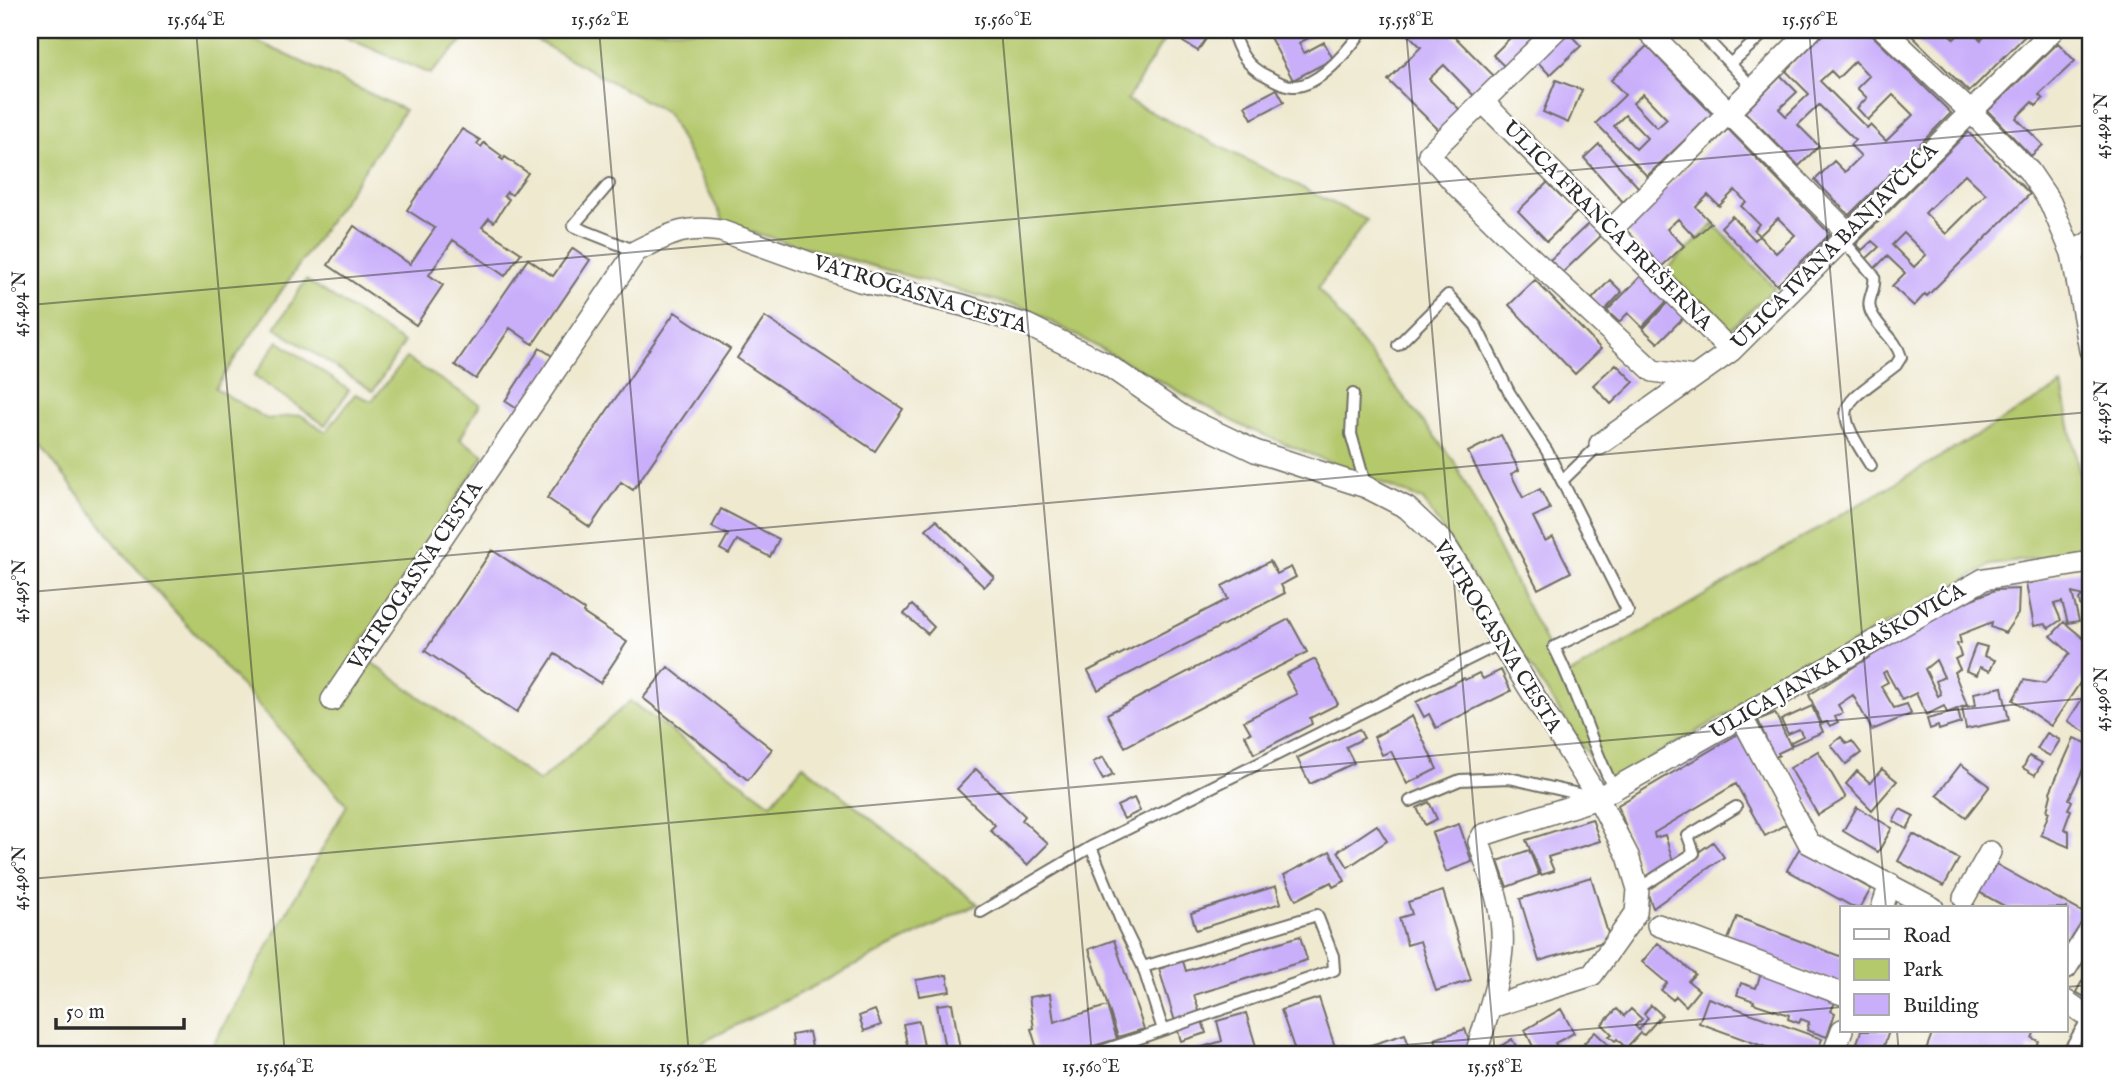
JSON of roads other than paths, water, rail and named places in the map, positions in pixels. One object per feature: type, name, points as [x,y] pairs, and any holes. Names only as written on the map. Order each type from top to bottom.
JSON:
[{"type":"street","points":[[1556,30],[1429,154],[1511,239],[1653,371],[1694,377]]},
{"type":"street","points":[[1647,30],[1845,236]]},
{"type":"street","points":[[1612,229],[1811,30]]},
{"type":"street","points":[[1884,30],[2029,171],[2050,202],[2072,253],[2090,349]]},
{"type":"street","name":"ULICA IVANA BANJAVČIĆA","points":[[1600,444],[1731,351],[2053,30]]},
{"type":"street","name":"ULICA FRANCA PREŠERNA","points":[[1483,102],[1731,351]]},
{"type":"street","name":"VATROGASNA CESTA","points":[[332,700],[636,251],[682,230],[699,228],[721,231],[860,281],[962,305],[1027,325],[1106,364],[1182,416],[1219,434],[1255,451],[1366,487],[1407,508],[1444,543],[1476,594],[1501,643],[1606,793],[1638,889]]},
{"type":"street","points":[[2072,253],[2090,242]]},
{"type":"street","name":"ULICA JANKA DRAŠKOVIĆA","points":[[1491,1007],[1502,947],[1495,894],[1479,839],[1483,835],[1606,793],[1984,579],[2090,562]]},
{"type":"street","points":[[1742,718],[1809,843],[1929,906]]},
{"type":"street","points":[[1968,905],[1990,852]]},
{"type":"street","points":[[1883,906],[1890,884]]},
{"type":"street","points":[[1476,1055],[1491,1007],[1592,975],[1636,913],[1638,889]]},
{"type":"street","points":[[1658,925],[1840,993]]},
{"type":"street","points":[[2068,960],[2090,930]]},
{"type":"street","points":[[2068,1002],[2090,1018]]},
{"type":"street","points":[[1833,1055],[1841,1032]]},
{"type":"lane","points":[[1232,30],[1243,57],[1256,72],[1291,86],[1303,85],[1336,65],[1363,30]]},
{"type":"lane","points":[[1698,30],[1752,87]]},
{"type":"lane","points":[[1730,64],[1762,35],[1757,30]]},
{"type":"lane","points":[[608,184],[573,226],[636,251]]},
{"type":"lane","points":[[1845,236],[1874,276],[1876,284],[1868,301],[1872,313],[1898,347],[1900,357],[1896,365],[1853,399],[1846,408],[1845,421],[1871,466]]},
{"type":"lane","points":[[1398,345],[1448,295],[1476,326],[1509,392],[1562,481],[1628,612],[1554,647],[1569,675],[1606,773],[1606,793],[1509,778],[1460,780],[1410,801]]},
{"type":"lane","points":[[1353,394],[1351,433],[1366,487]]},
{"type":"lane","points":[[1562,481],[1600,444]]},
{"type":"lane","points":[[981,912],[1091,847],[1501,643]]},
{"type":"lane","points":[[1638,889],[1694,853],[1688,836],[1736,807]]},
{"type":"lane","points":[[1091,847],[1143,967],[1163,1030]]},
{"type":"lane","points":[[1090,1055],[1334,970],[1333,956],[1317,915],[1143,967]]},
{"type":"lane","points":[[2066,1055],[2090,1018]]}]
